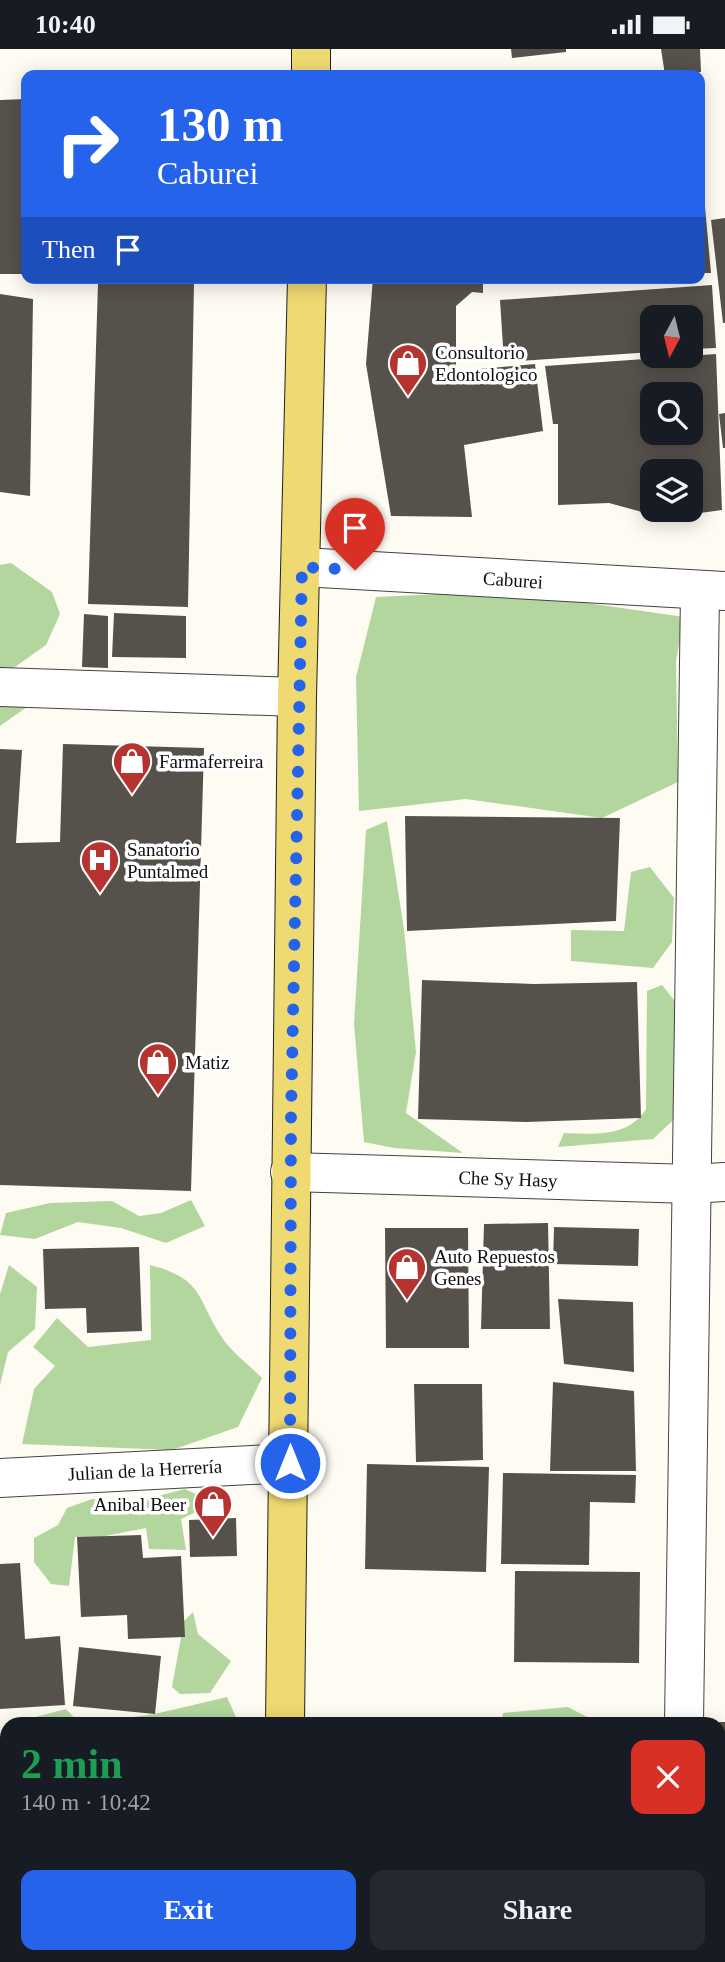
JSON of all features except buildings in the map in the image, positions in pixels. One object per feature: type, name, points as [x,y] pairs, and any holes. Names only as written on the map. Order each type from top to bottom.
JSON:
[{"type":"main road","points":[[311,49],[311,70]]},
{"type":"main road","points":[[285,1717],[297,697],[307,284]]},
{"type":"street","name":"Caburei","points":[[302,567],[712,592]]},
{"type":"street","points":[[684,1717],[708,1183],[712,592]]},
{"type":"street","points":[[0,687],[297,697]]},
{"type":"street","name":"Che Sy Hasy","points":[[290,1172],[708,1183]]},
{"type":"street","name":"Julian de la Herrería","points":[[0,1478],[290,1463]]},
{"type":"green space","points":[[11,563],[52,592],[60,614],[46,645],[5,674],[27,707],[0,726],[0,565]]},
{"type":"green space","points":[[462,593],[573,601],[684,617],[676,661],[678,782],[602,818],[466,799],[359,811],[356,677],[376,597]]},
{"type":"green space","points":[[387,821],[404,929],[416,1052],[406,1113],[463,1153],[394,1148],[364,1142],[354,1024],[366,830]]},
{"type":"green space","points":[[650,867],[674,898],[672,942],[653,968],[571,961],[571,930],[624,931],[631,872]]},
{"type":"green space","points":[[662,985],[682,1010],[673,1076],[682,1112],[653,1139],[558,1147],[564,1133],[620,1130],[639,1118],[646,1109],[647,991]]},
{"type":"green space","points":[[191,1200],[205,1226],[166,1243],[121,1228],[78,1222],[35,1239],[0,1235],[6,1213],[50,1203],[112,1201],[139,1216],[161,1213]]},
{"type":"green space","points":[[9,1265],[37,1287],[35,1329],[8,1352],[0,1385],[0,1294]]},
{"type":"green space","points":[[150,1265],[181,1277],[190,1284],[223,1339],[262,1378],[238,1427],[172,1450],[22,1444],[34,1389],[55,1366],[33,1347],[57,1318],[88,1347],[151,1340]]},
{"type":"green space","points":[[185,1489],[215,1503],[181,1519],[186,1550],[149,1549],[146,1528],[100,1537],[75,1537],[69,1586],[51,1584],[34,1562],[34,1538],[58,1525],[67,1508],[92,1499],[143,1500]]},
{"type":"green space","points":[[193,1612],[198,1634],[231,1661],[210,1693],[180,1694],[172,1687],[184,1621]]},
{"type":"green space","points":[[227,1697],[236,1717],[133,1717]]},
{"type":"green space","points":[[568,1707],[587,1717],[502,1717],[503,1713]]},
{"type":"green space","points":[[66,1709],[73,1717],[36,1717]]},
{"type":"place","name":"Consultorio Edontologico","points":[[408,397]]},
{"type":"place","name":"Farmaferreira","points":[[132,795]]},
{"type":"place","name":"Sanatorio Puntalmed","points":[[100,894]]},
{"type":"place","name":"Matiz","points":[[158,1096]]},
{"type":"place","name":"Auto Repuestos Genes","points":[[407,1301]]},
{"type":"place","name":"Anibal Beer","points":[[213,1538]]},
{"type":"route","points":[[290,1463],[290,1172],[297,697],[302,567],[355,570]]}]
